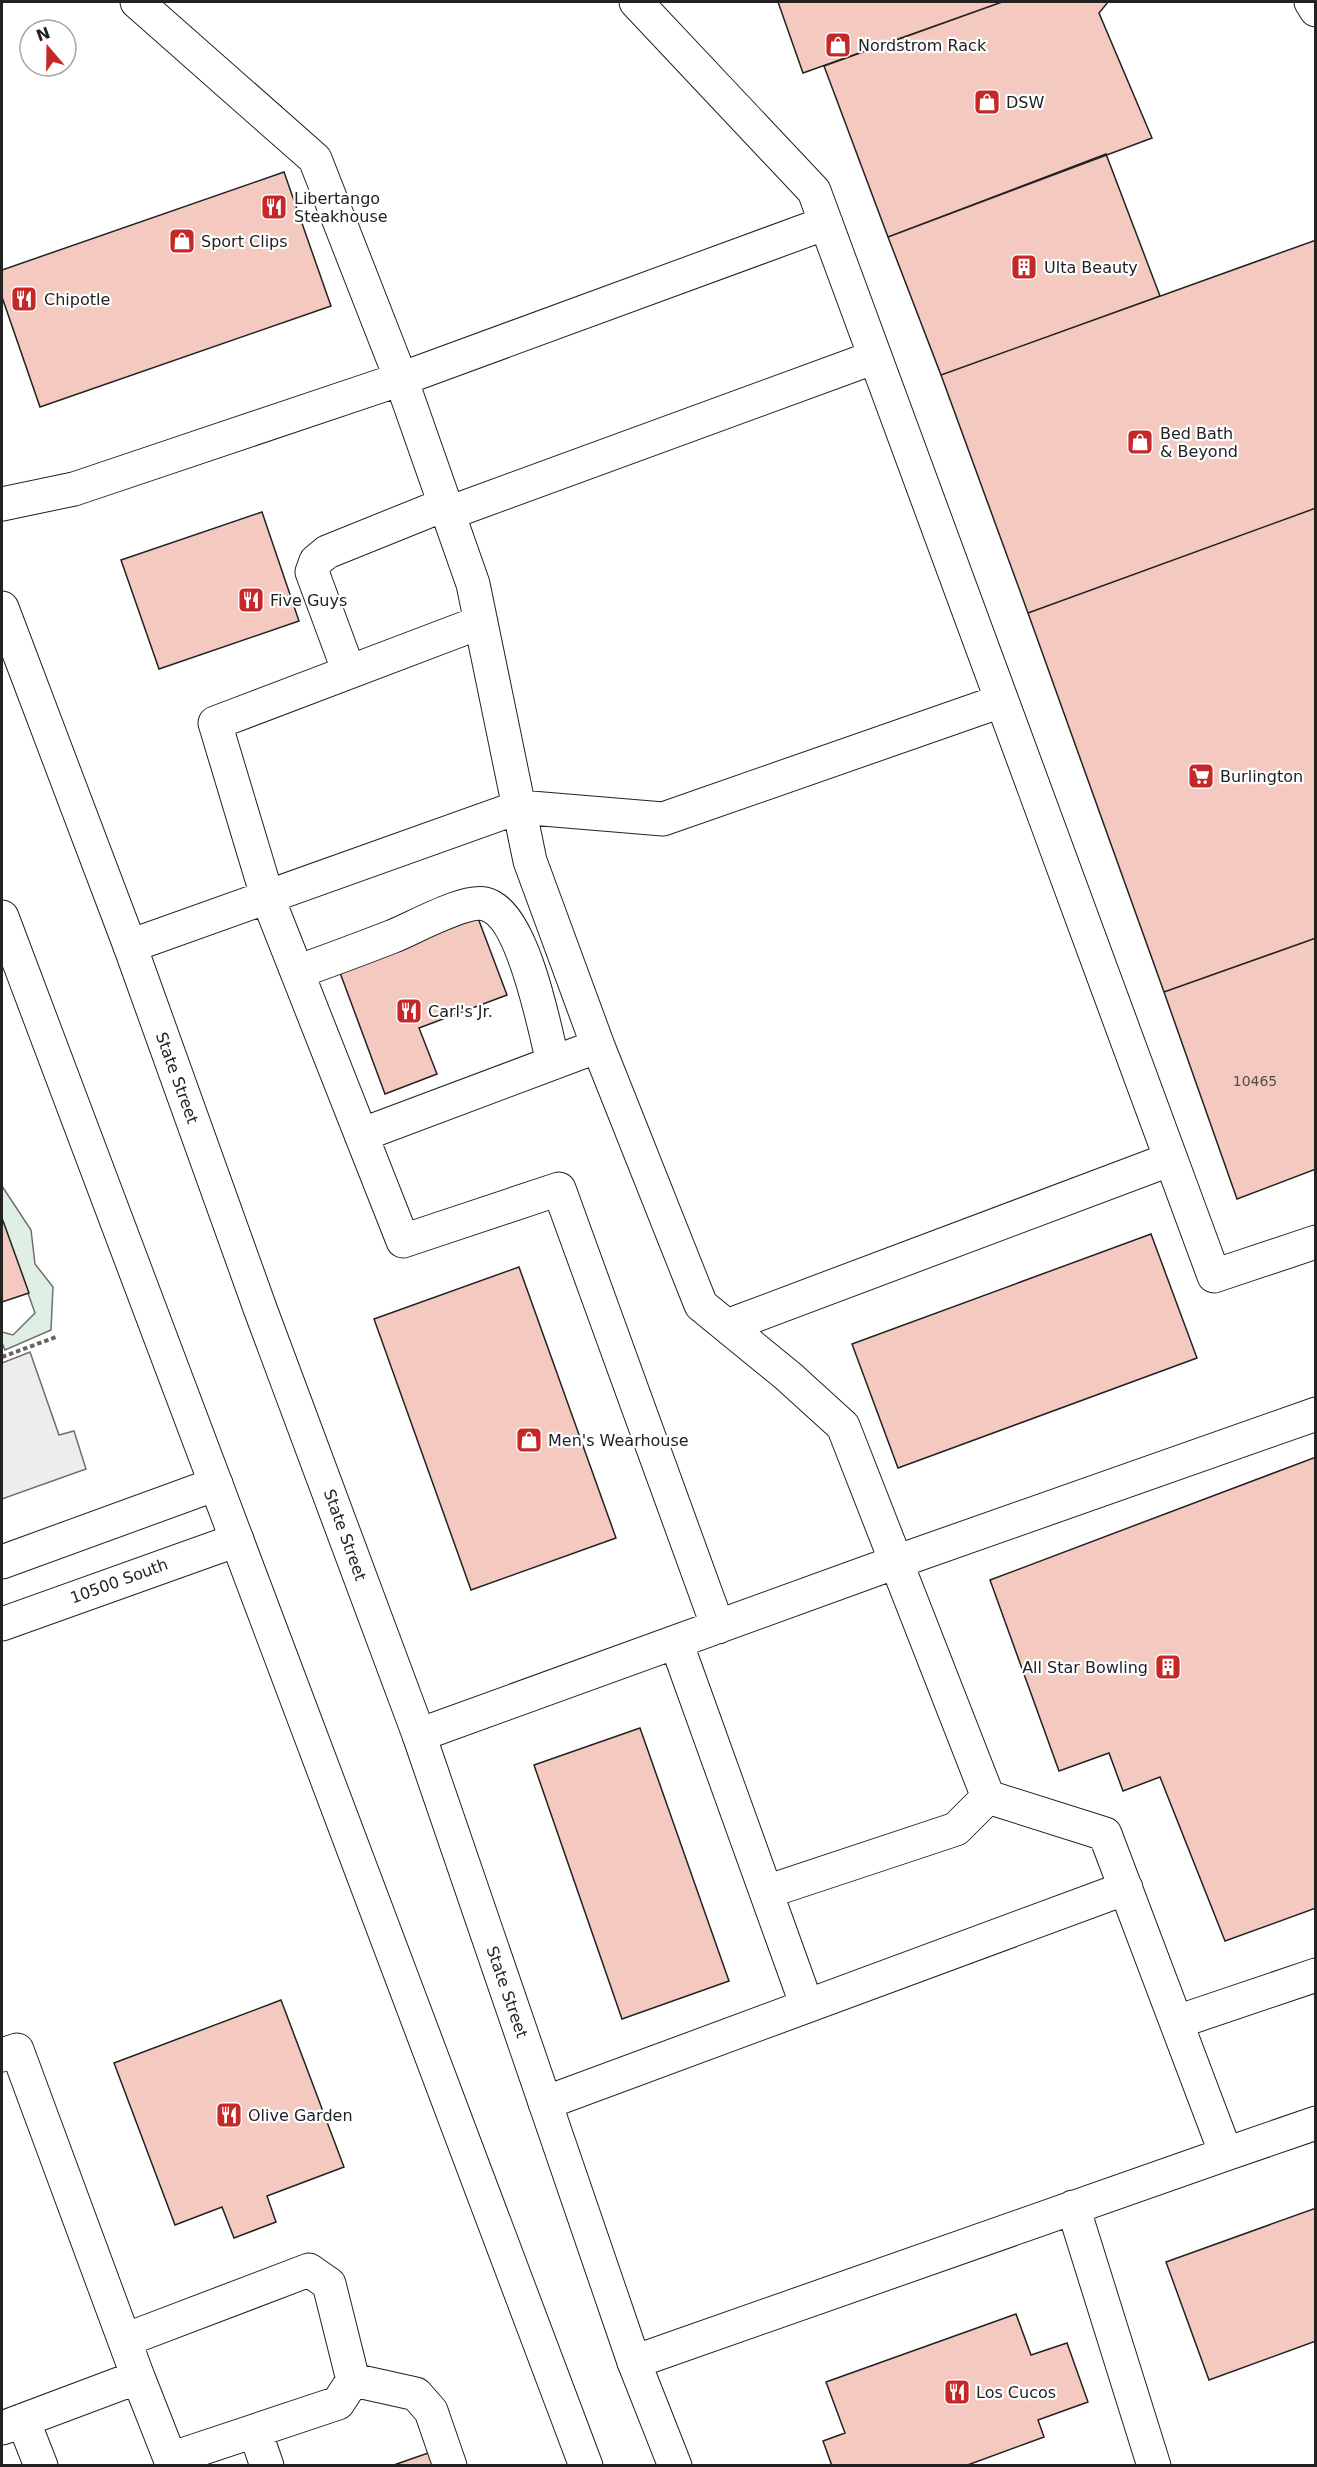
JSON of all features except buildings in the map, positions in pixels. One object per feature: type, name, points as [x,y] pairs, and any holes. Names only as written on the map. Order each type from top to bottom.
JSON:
[{"type":"main road","points":[[137,2],[315,159],[401,379],[474,584],[530,861],[598,1046],[701,1305],[788,1376],[843,1426],[988,1797]]},
{"type":"main road","points":[[636,2],[814,191],[1214,1276],[1316,1242]]},
{"type":"main road","points":[[1311,2],[1316,10]]},
{"type":"main road","points":[[2,504],[74,489],[401,379],[826,223]]},
{"type":"main road","points":[[349,672],[312,572],[316,561],[327,552],[875,357]]},
{"type":"main road","name":"State Street","points":[[2,608],[130,946],[261,1311],[419,1735],[634,2362],[675,2466]]},
{"type":"main road","points":[[481,622],[215,723],[267,896],[403,1241],[558,1189],[718,1627]]},
{"type":"main road","points":[[130,946],[519,807],[663,819],[1001,700]]},
{"type":"main road","points":[[297,972],[393,936],[438,916],[470,905],[484,904],[495,910],[513,932],[534,983],[553,1063]]},
{"type":"main road","points":[[2,917],[586,2466]]},
{"type":"main road","points":[[361,1135],[598,1046]]},
{"type":"main road","points":[[727,1326],[1171,1159]]},
{"type":"main road","points":[[419,1735],[896,1562],[1316,1414]]},
{"type":"main road","points":[[2,1562],[216,1485]]},
{"type":"main road","name":"10500 South","points":[[2,1623],[237,1540]]},
{"type":"main road","points":[[676,1642],[807,2006]]},
{"type":"main road","points":[[988,1797],[1105,1834],[1227,2154]]},
{"type":"main road","points":[[766,1892],[956,1828],[988,1797]]},
{"type":"main road","points":[[545,2103],[1126,1888]]},
{"type":"main road","points":[[1177,2022],[1316,1975]]},
{"type":"main road","points":[[2,2055],[17,2050],[138,2377],[171,2462],[338,2403],[353,2380],[329,2284],[309,2270],[125,2340]]},
{"type":"main road","points":[[634,2362],[1316,2123]]},
{"type":"main road","points":[[1073,2207],[1154,2466]]},
{"type":"main road","points":[[41,2466],[12,2424],[138,2377]]},
{"type":"main road","points":[[353,2380],[416,2394],[431,2411],[450,2466]]},
{"type":"main road","points":[[255,2431],[267,2466]]},
{"type":"path","points":[[2,1357],[57,1337]]},
{"type":"green space","points":[[2,1186],[31,1230],[35,1264],[53,1287],[51,1330],[5,1350],[2,1343],[2,1332],[13,1335],[35,1313],[2,1220]]},
{"type":"shaded area","points":[[30,1352],[59,1435],[74,1431],[86,1469],[2,1499],[2,1363]]},
{"type":"place","name":"Nordstrom Rack","points":[[838,45]]},
{"type":"place","name":"DSW","points":[[987,102]]},
{"type":"place","name":"Libertango Steakhouse","points":[[274,207]]},
{"type":"place","name":"Sport Clips","points":[[182,241]]},
{"type":"place","name":"Ulta Beauty","points":[[1024,267]]},
{"type":"place","name":"Chipotle","points":[[24,299]]},
{"type":"place","name":"Bed Bath & Beyond","points":[[1140,442]]},
{"type":"place","name":"Five Guys","points":[[251,600]]},
{"type":"place","name":"Burlington","points":[[1201,776]]},
{"type":"place","name":"Carl's Jr.","points":[[409,1011]]},
{"type":"place","name":"Men's Wearhouse","points":[[529,1440]]},
{"type":"place","name":"All Star Bowling","points":[[1168,1667]]},
{"type":"place","name":"Olive Garden","points":[[229,2115]]},
{"type":"place","name":"Los Cucos","points":[[957,2392]]}]
